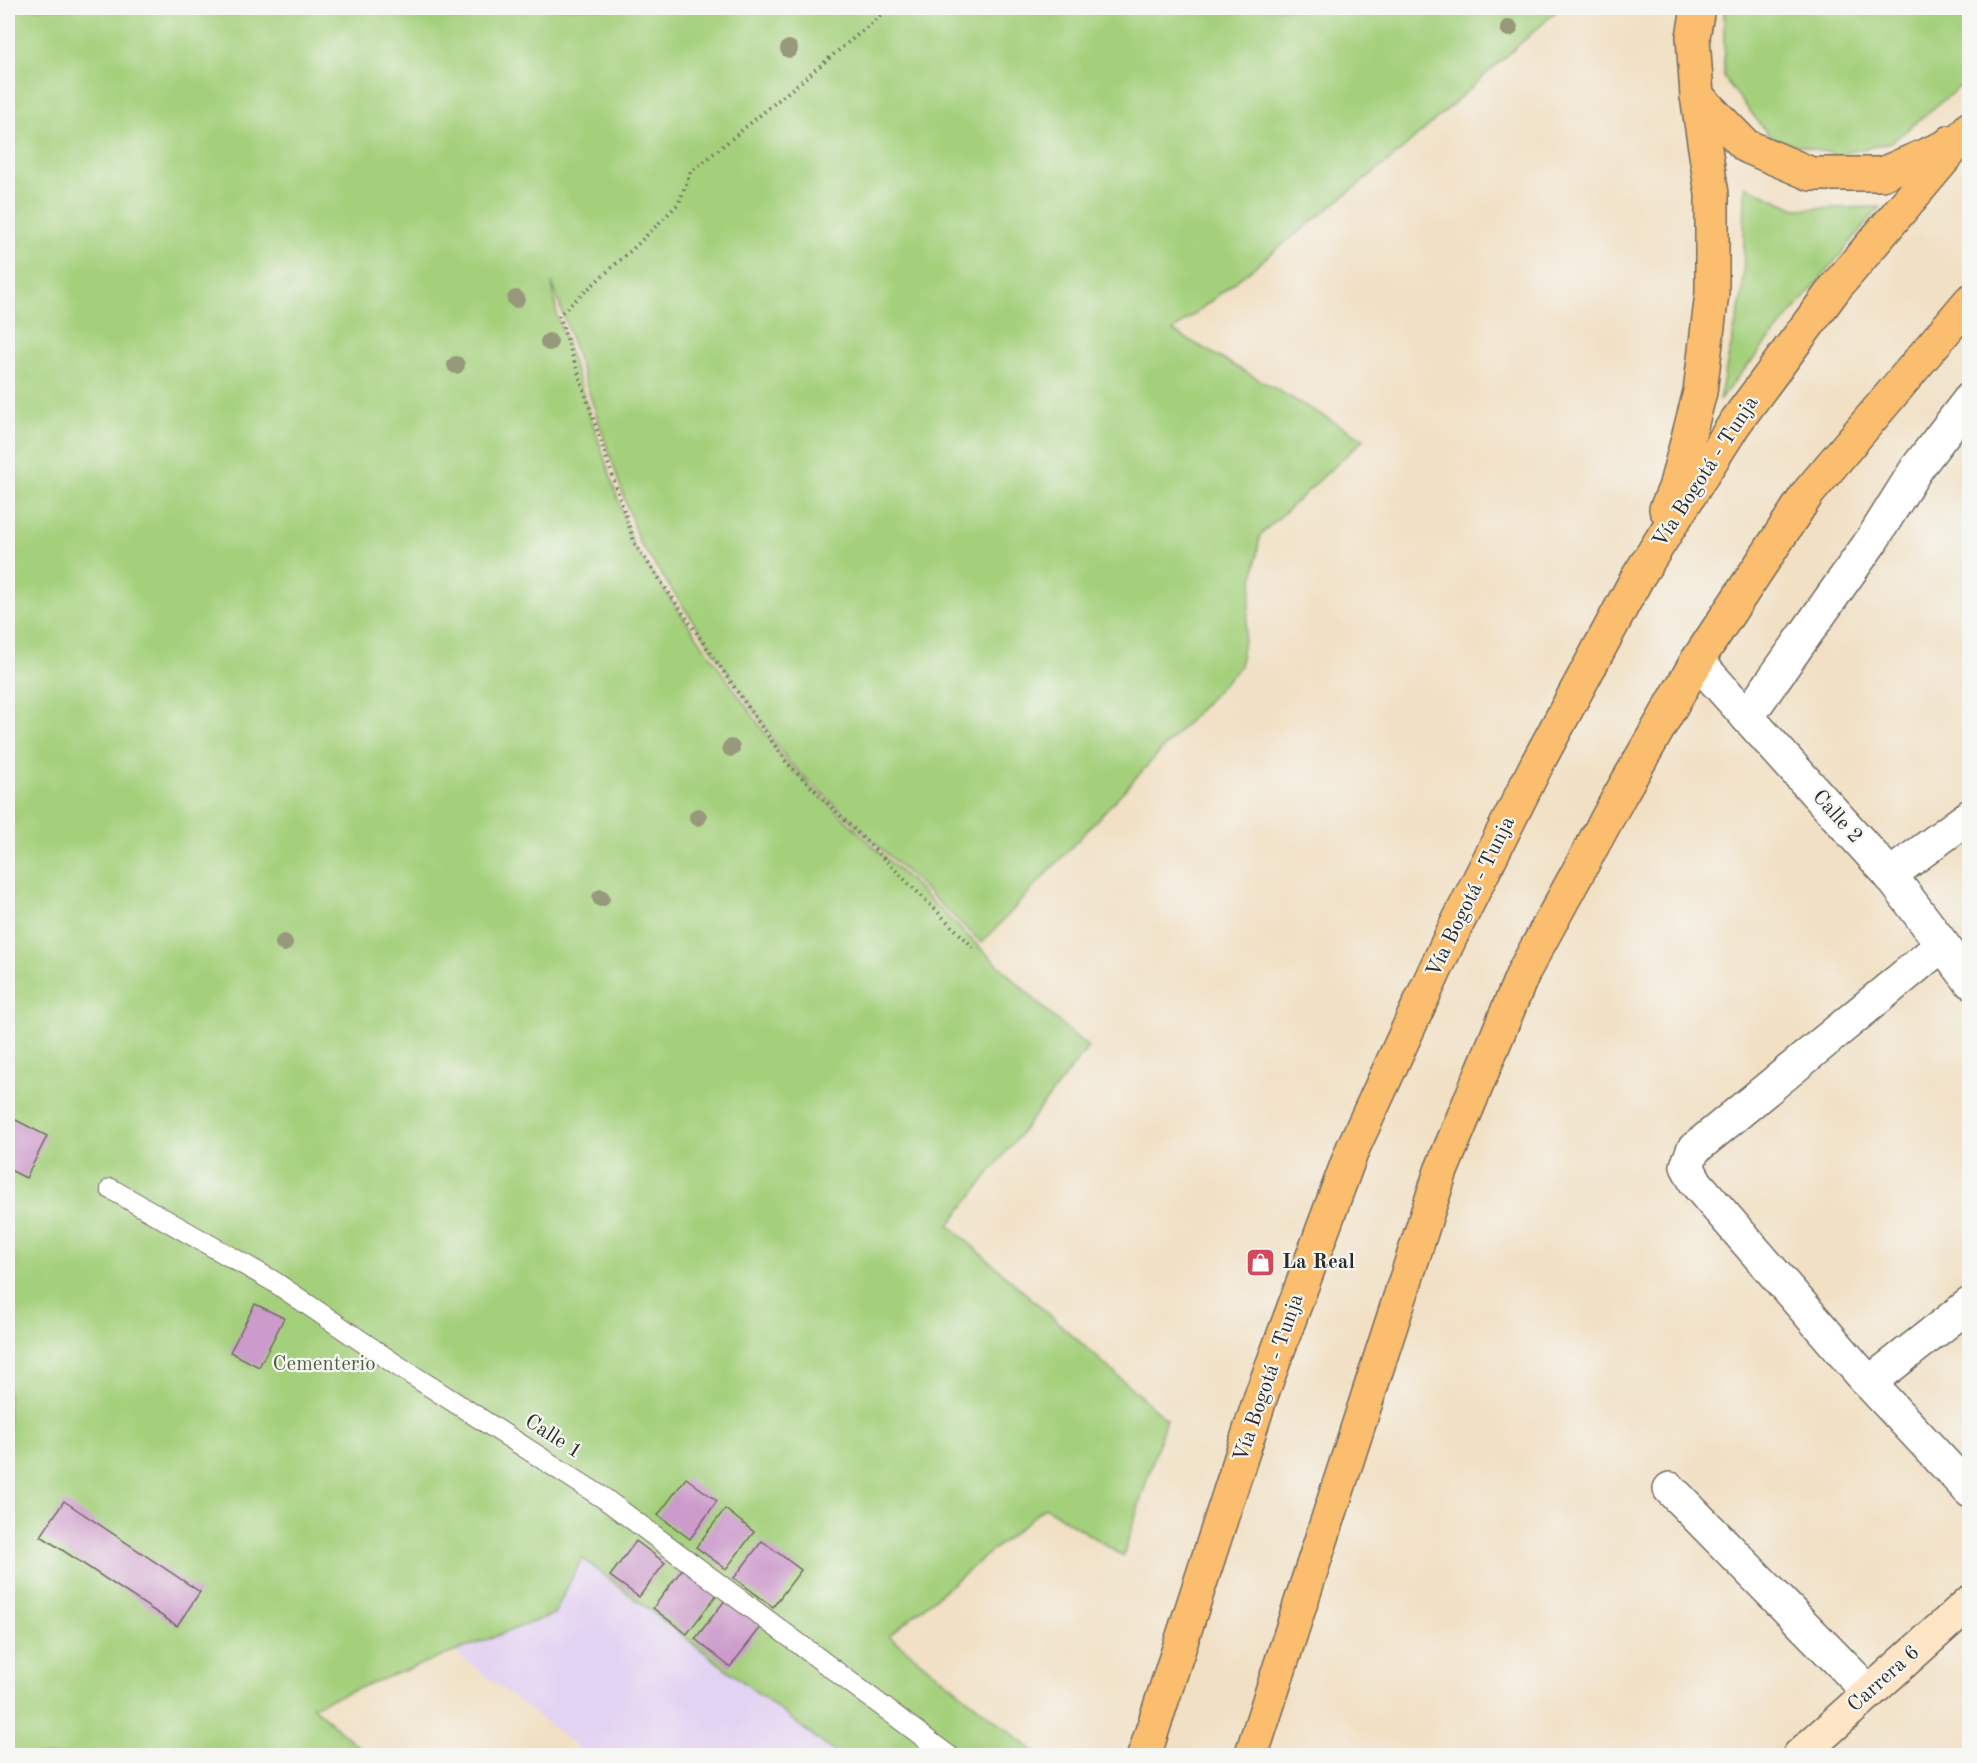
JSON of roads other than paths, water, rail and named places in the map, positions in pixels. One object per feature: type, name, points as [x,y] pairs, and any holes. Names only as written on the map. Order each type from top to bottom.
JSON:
[{"type":"highway","points":[[1636,580],[1674,488],[1700,392],[1712,293],[1712,194],[1697,96],[1693,37],[1698,8]]},
{"type":"highway","points":[[1697,96],[1746,147],[1811,174],[1882,174],[1947,147],[1970,123]]},
{"type":"highway","name":"Vía Bogotá - Tunja","points":[[1144,1755],[1261,1396],[1353,1148],[1455,928],[1537,764],[1636,580],[1735,423],[1835,288],[1970,128]]},
{"type":"highway","points":[[1251,1755],[1441,1171],[1524,970],[1697,661],[1808,493],[1970,301]]},
{"type":"street","points":[[1747,717],[1872,540],[1917,468],[1970,399]]},
{"type":"street","name":"Calle 2","points":[[1697,661],[1890,875],[1970,981]]},
{"type":"street","points":[[1890,875],[1970,816]]},
{"type":"street","points":[[1942,945],[1694,1150],[1687,1166],[1696,1183],[1869,1383],[1970,1491]]},
{"type":"street","points":[[1869,1383],[1970,1304]]},
{"type":"street","points":[[1670,1489],[1869,1692]]},
{"type":"street","name":"Carrera 6","points":[[1799,1755],[1970,1602]]},
{"type":"lane","name":"Calle 1","points":[[111,1190],[273,1281],[395,1364],[605,1499],[949,1755]]},
{"type":"place","name":"La Real","points":[[1261,1262]]},
{"type":"park label","name":"Cementerio","points":[[324,1364]]}]
